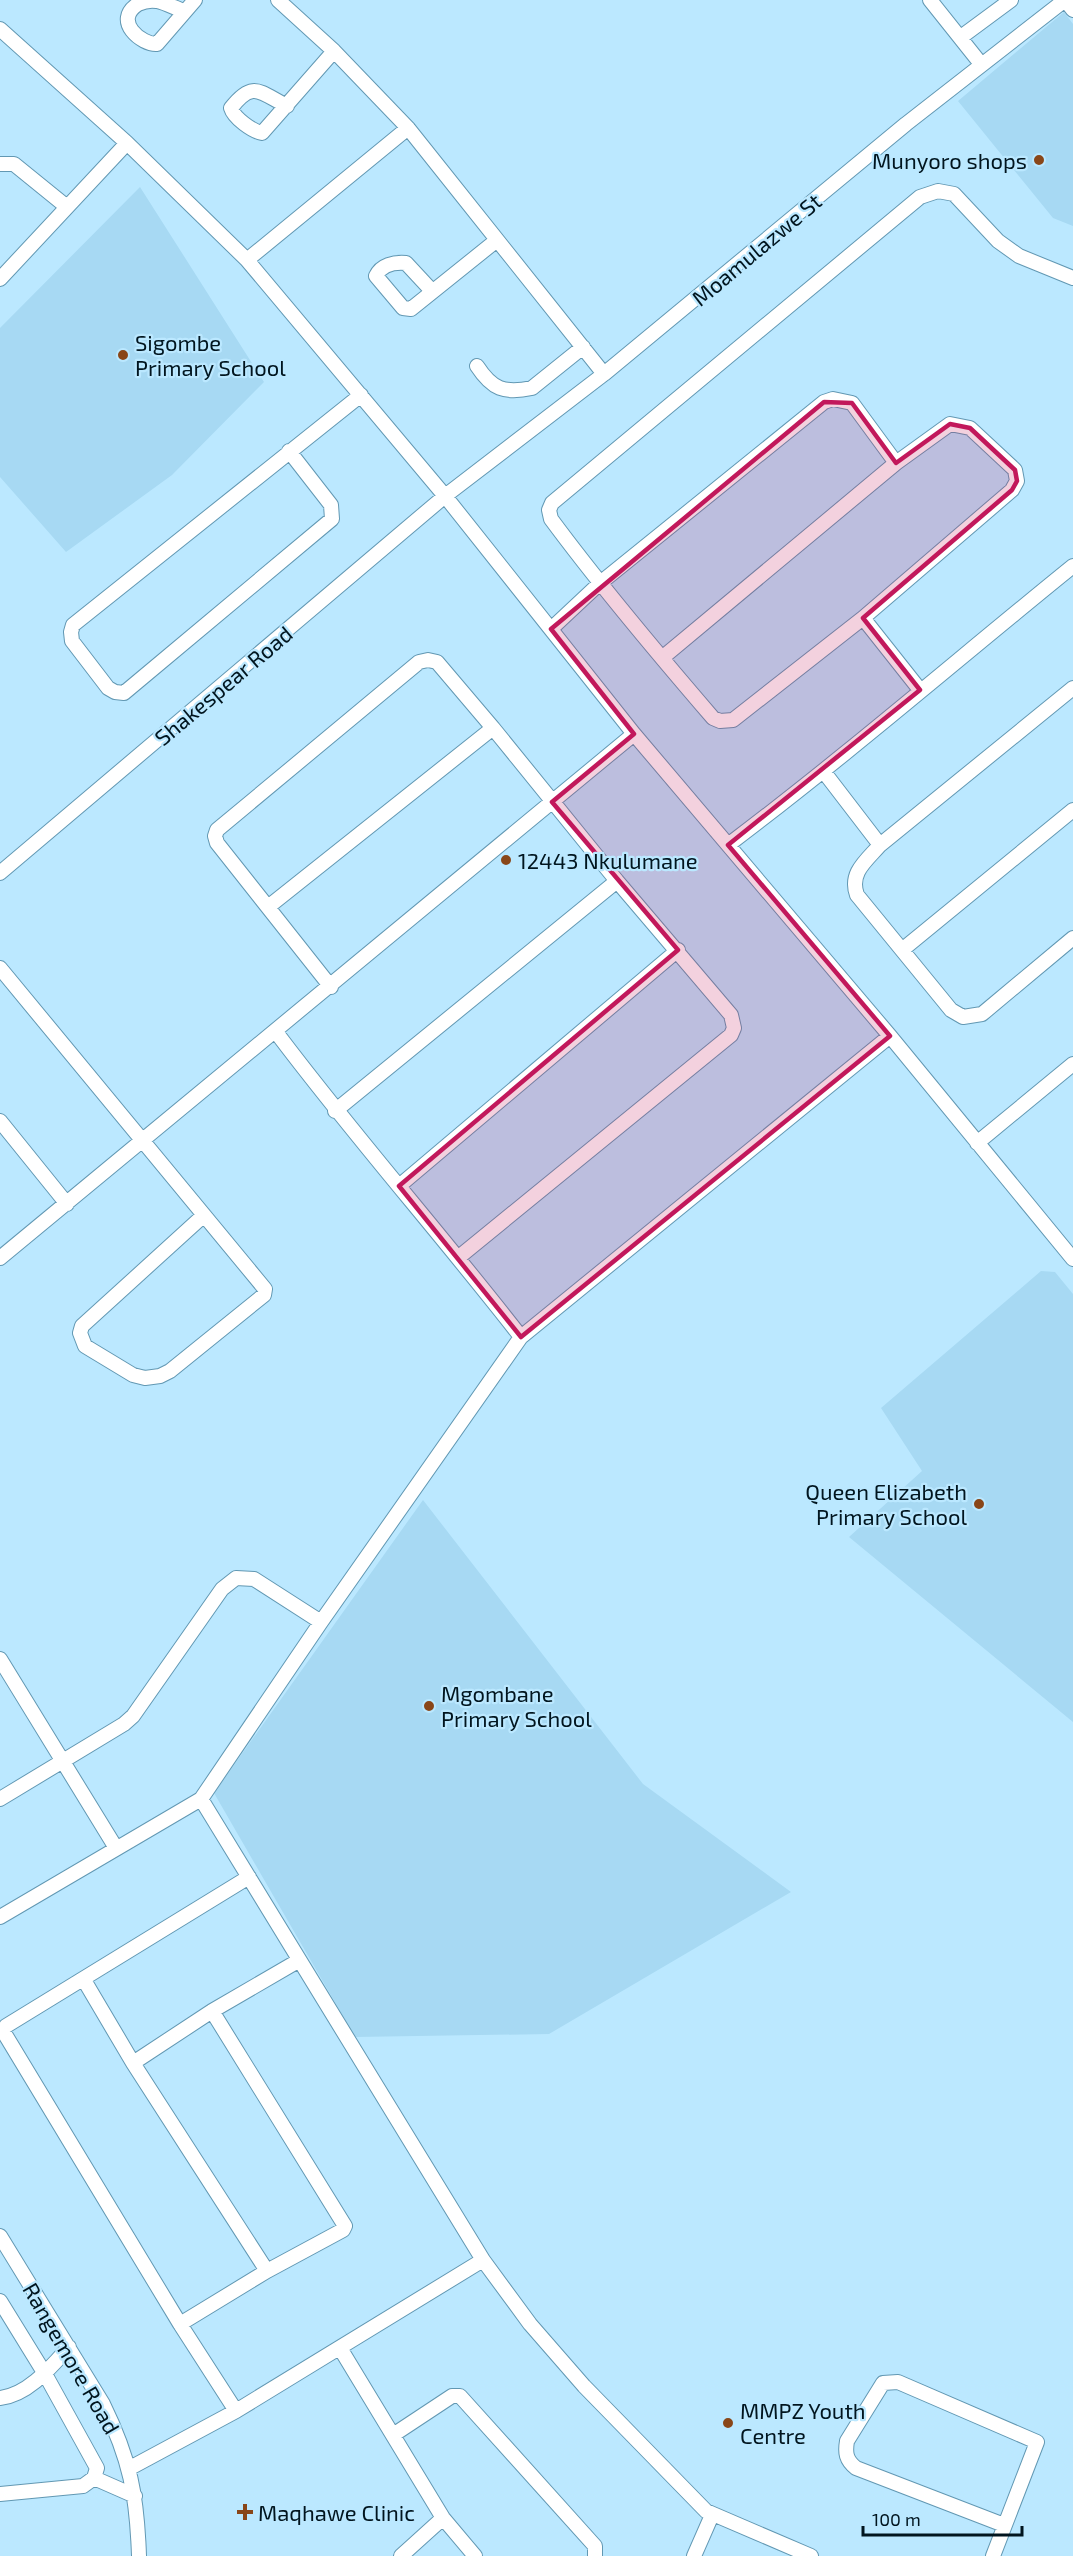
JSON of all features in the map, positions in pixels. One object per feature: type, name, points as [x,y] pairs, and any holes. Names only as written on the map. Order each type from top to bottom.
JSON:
[{"type":"street","points":[[184,11],[195,0]]},
{"type":"street","points":[[278,0],[334,51],[408,128],[604,374]]},
{"type":"street","points":[[930,0],[981,64]]},
{"type":"street","points":[[961,37],[1011,0]]},
{"type":"street","points":[[1065,0],[1073,10]]},
{"type":"street","name":"Moamulazwe St","points":[[445,496],[604,374],[981,64],[1065,0]]},
{"type":"street","points":[[0,29],[127,143],[247,260],[445,496],[634,734],[890,1036],[1073,1259]]},
{"type":"street","points":[[287,106],[334,51]]},
{"type":"street","points":[[247,260],[408,128]]},
{"type":"street","points":[[0,279],[127,143]]},
{"type":"street","points":[[0,164],[14,164],[67,207]]},
{"type":"street","points":[[662,658],[897,463],[950,424],[970,428],[1015,470],[1017,481],[1012,490],[863,618],[733,720],[720,721],[713,718],[599,584],[551,519],[549,510],[552,503],[920,197],[938,191],[954,194],[998,241],[1019,256],[1073,278]]},
{"type":"street","points":[[432,291],[497,240]]},
{"type":"street","points":[[477,366],[488,382],[499,388],[522,390],[531,387],[583,347]]},
{"type":"street","points":[[289,451],[331,505],[332,519],[124,693],[108,688],[72,641],[73,625],[289,451],[361,395]]},
{"type":"street","points":[[551,629],[599,584],[824,402],[833,399],[852,403],[897,463]]},
{"type":"street","name":"Shakespear Road","points":[[0,873],[445,496]]},
{"type":"street","points":[[728,845],[824,772],[920,690],[1073,566]]},
{"type":"street","points":[[863,618],[920,690]]},
{"type":"street","points":[[331,987],[217,843],[215,837],[217,830],[419,662],[428,660],[436,662],[494,728],[616,881],[678,950],[731,1016],[734,1028],[731,1035],[459,1257]]},
{"type":"street","points":[[1073,688],[880,845],[856,873],[854,886],[857,895],[951,1010],[963,1017],[982,1014],[1073,938]]},
{"type":"street","points":[[268,907],[494,728]]},
{"type":"street","points":[[0,1258],[331,987],[634,734]]},
{"type":"street","points":[[824,772],[880,845]]},
{"type":"street","points":[[902,950],[1073,810]]},
{"type":"street","points":[[335,1111],[616,881]]},
{"type":"street","points":[[399,1185],[678,950]]},
{"type":"street","points":[[0,969],[263,1286],[264,1295],[170,1371],[160,1376],[145,1378],[133,1375],[85,1346],[80,1333],[82,1326],[204,1216]]},
{"type":"street","points":[[276,1032],[335,1111],[459,1257],[521,1337]]},
{"type":"street","points":[[0,1917],[201,1799],[321,1622],[521,1337],[890,1036]]},
{"type":"street","points":[[977,1143],[1073,1064]]},
{"type":"street","points":[[0,1121],[67,1204]]},
{"type":"street","points":[[0,1799],[134,1716],[222,1588],[236,1578],[254,1579],[321,1622]]},
{"type":"street","points":[[0,1659],[116,1848]]},
{"type":"street","points":[[201,1799],[483,2260],[530,2324],[584,2386],[701,2507],[712,2515],[811,2556]]},
{"type":"street","points":[[236,2411],[4,2037],[3,2031],[6,2026],[249,1877]]},
{"type":"street","points":[[133,2063],[212,2011],[298,1961]]},
{"type":"street","points":[[84,1980],[133,2063],[267,2271]]},
{"type":"street","points":[[180,2324],[267,2271],[343,2230],[345,2226],[212,2011]]},
{"type":"street","name":"Rangemore Road","points":[[0,2236],[103,2404],[130,2468],[135,2496],[139,2556]]},
{"type":"street","points":[[130,2468],[236,2411],[483,2260]]},
{"type":"street","points":[[0,2301],[45,2374],[97,2468],[94,2478],[83,2486],[0,2493]]},
{"type":"street","points":[[0,2398],[12,2396],[45,2374],[69,2347]]},
{"type":"street","points":[[340,2348],[443,2518],[475,2556]]},
{"type":"street","points":[[993,2556],[1036,2442],[898,2382],[883,2383],[847,2441],[846,2450],[850,2463],[856,2468],[1004,2525]]},
{"type":"street","points":[[393,2435],[452,2396],[460,2396],[596,2546],[595,2556]]},
{"type":"street","points":[[94,2478],[135,2496]]},
{"type":"street","points":[[694,2556],[712,2515]]},
{"type":"street","points":[[401,2556],[443,2518]]},
{"type":"highlighted area","points":[[824,402],[852,403],[896,463],[950,424],[959,425],[970,428],[1015,470],[1017,481],[1012,490],[863,618],[920,690],[728,845],[890,1036],[521,1337],[399,1186],[678,950],[552,802],[634,734],[551,629]]},
{"type":"shaded area","name":"Munyoro shops","points":[[1064,12],[1073,24],[1073,226],[1053,218],[958,101]]},
{"type":"shaded area","name":"Sigombe Primary School","points":[[140,187],[264,382],[172,475],[66,552],[0,477],[0,328]]},
{"type":"shaded area","name":"Queen Elizabeth Primary School","points":[[1041,1271],[1055,1272],[1073,1294],[1073,1722],[849,1537],[922,1471],[881,1408]]},
{"type":"shaded area","name":"Mgombane Primary School","points":[[423,1500],[643,1784],[791,1892],[549,2034],[355,2037],[214,1793]]},
{"type":"place","name":"Munyoro shops","points":[[1039,160]]},
{"type":"place","name":"Sigombe Primary School","points":[[123,355]]},
{"type":"place","name":"12443 Nkulumane","points":[[506,860]]},
{"type":"place","name":"Queen Elizabeth Primary School","points":[[979,1504]]},
{"type":"place","name":"Mgombane Primary School","points":[[429,1706]]},
{"type":"place","name":"MMPZ Youth Centre","points":[[728,2423]]},
{"type":"place","name":"Maqhawe Clinic","points":[[245,2512]]}]
